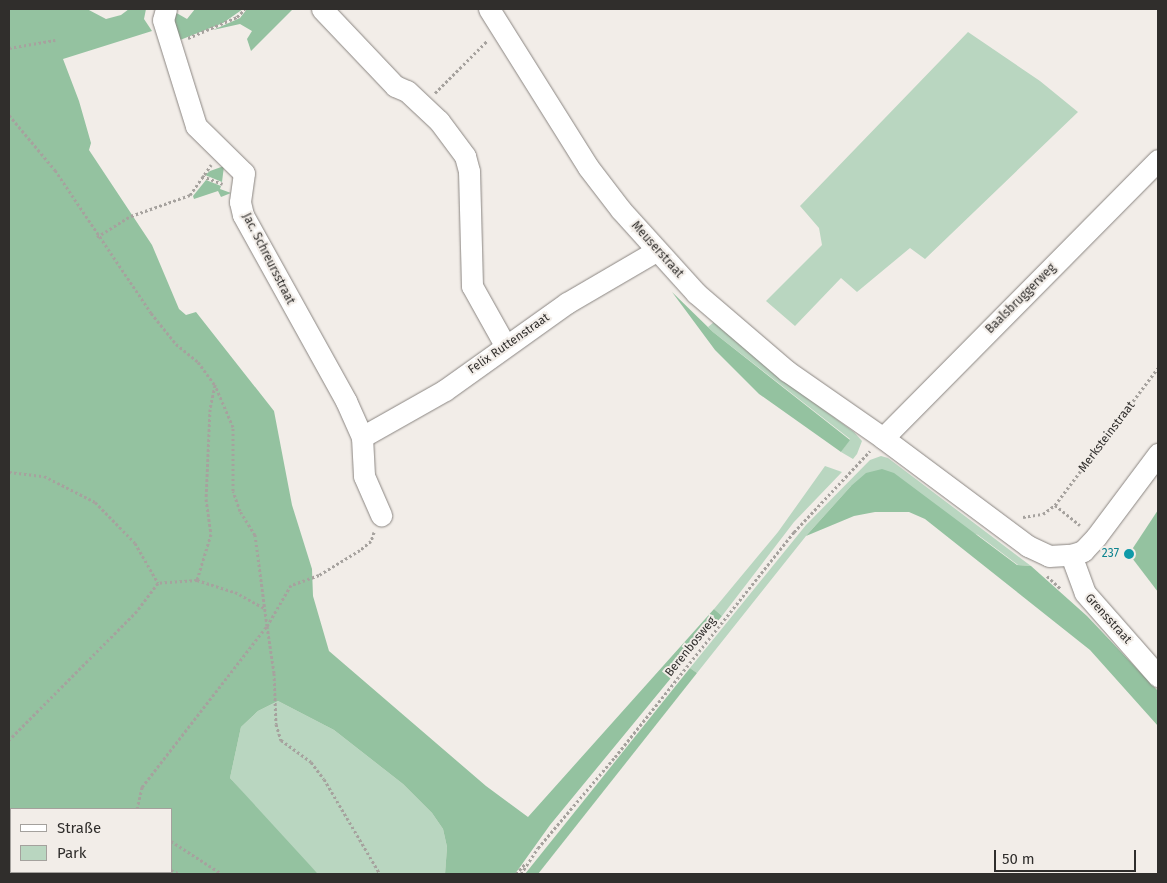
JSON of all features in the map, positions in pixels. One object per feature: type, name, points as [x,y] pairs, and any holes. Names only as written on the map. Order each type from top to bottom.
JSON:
[{"type":"street","name":"Jac. Schreursstraat","points":[[166,9],[163,20],[196,126],[244,173],[240,202],[243,215],[346,401],[362,437],[364,476],[381,515]]},
{"type":"street","points":[[322,9],[395,86],[407,91],[439,121],[468,162],[472,286],[506,345]]},
{"type":"street","name":"Meuserstraat","points":[[489,9],[578,154],[656,250],[703,299],[786,371],[883,438]]},
{"type":"street","name":"Baalsbruggerweg","points":[[883,438],[1158,160]]},
{"type":"street","name":"Felix Ruttenstraat","points":[[362,437],[445,390],[567,303],[656,250]]},
{"type":"street","points":[[883,438],[1034,550],[1049,556],[1071,556],[1083,551],[1096,537],[1158,454]]},
{"type":"street","name":"Grensstraat","points":[[1071,556],[1085,594],[1158,676]]},
{"type":"path","points":[[169,41],[175,42],[210,29],[237,17],[245,9]]},
{"type":"path","points":[[422,105],[500,28]]},
{"type":"path","points":[[9,48],[55,40]]},
{"type":"path","points":[[9,115],[55,170],[97,237],[151,313],[176,344],[198,362],[215,385],[233,427],[234,490],[240,511],[255,535],[274,673],[276,724],[281,740],[311,762],[324,779],[380,874]]},
{"type":"path","points":[[97,237],[131,216],[190,195],[195,191],[204,171],[226,155]]},
{"type":"path","name":"Merksteinstraat","points":[[992,520],[1035,516],[1055,505],[1158,368]]},
{"type":"path","points":[[197,580],[211,534],[206,499],[210,408],[215,385]]},
{"type":"path","name":"Berenbosweg","points":[[521,874],[529,860],[794,532],[883,438]]},
{"type":"path","points":[[9,472],[44,476],[95,502],[136,543],[158,583]]},
{"type":"path","points":[[137,808],[142,787],[267,626],[291,585],[319,575],[367,544],[381,515]]},
{"type":"path","points":[[9,740],[137,612],[158,583],[197,580],[235,592],[264,608]]},
{"type":"path","points":[[172,842],[222,874]]},
{"type":"path","points":[[516,874],[529,860]]},
{"type":"green space","points":[[9,9],[87,9],[106,19],[121,15],[129,9],[146,9],[144,19],[152,31],[63,59],[79,101],[91,143],[89,150],[152,245],[179,309],[186,315],[196,312],[274,411],[292,505],[312,569],[313,596],[329,651],[486,786],[528,817],[714,609],[722,616],[550,825],[515,874],[445,874],[447,847],[443,829],[432,813],[403,784],[334,730],[278,701],[258,711],[241,727],[230,778],[318,874],[9,874]]},
{"type":"green space","points":[[195,9],[243,9],[223,23],[175,42],[173,11],[187,19]]},
{"type":"green space","points":[[247,9],[293,9],[251,51],[247,39],[252,31],[240,24],[213,30],[240,18]]},
{"type":"green space","points":[[968,32],[1040,81],[1078,112],[925,259],[910,248],[857,292],[841,278],[795,326],[766,301],[822,245],[819,228],[800,206]]},
{"type":"green space","points":[[224,166],[222,182],[205,175],[210,171]]},
{"type":"green space","points":[[206,180],[221,186],[220,189],[231,193],[221,197],[218,191],[194,199],[193,196]]},
{"type":"green space","points":[[672,292],[713,332],[850,440],[841,452],[759,394],[715,350]]},
{"type":"green space","points":[[714,322],[783,380],[854,432],[862,441],[853,459],[841,452],[850,439],[713,332],[708,327]]},
{"type":"green space","points":[[881,456],[888,458],[1031,566],[1018,565],[978,535],[851,486],[806,536],[697,673],[690,668],[806,525],[870,460]]},
{"type":"green space","points":[[825,466],[842,472],[794,522],[722,616],[714,609],[778,532]]},
{"type":"green space","points":[[882,469],[894,473],[1017,565],[1031,566],[1087,616],[1158,691],[1158,726],[1090,650],[925,519],[909,512],[875,512],[854,516],[806,536],[851,486],[866,473]]},
{"type":"green space","points":[[1158,510],[1158,592],[1129,554]]},
{"type":"green space","points":[[690,668],[697,673],[538,874],[525,874]]},
{"type":"green space","points":[[278,701],[334,730],[403,784],[432,813],[443,829],[447,847],[445,874],[318,874],[298,855],[230,778],[241,727],[258,711]]},
{"type":"place","name":"237","points":[[1129,554]]}]
